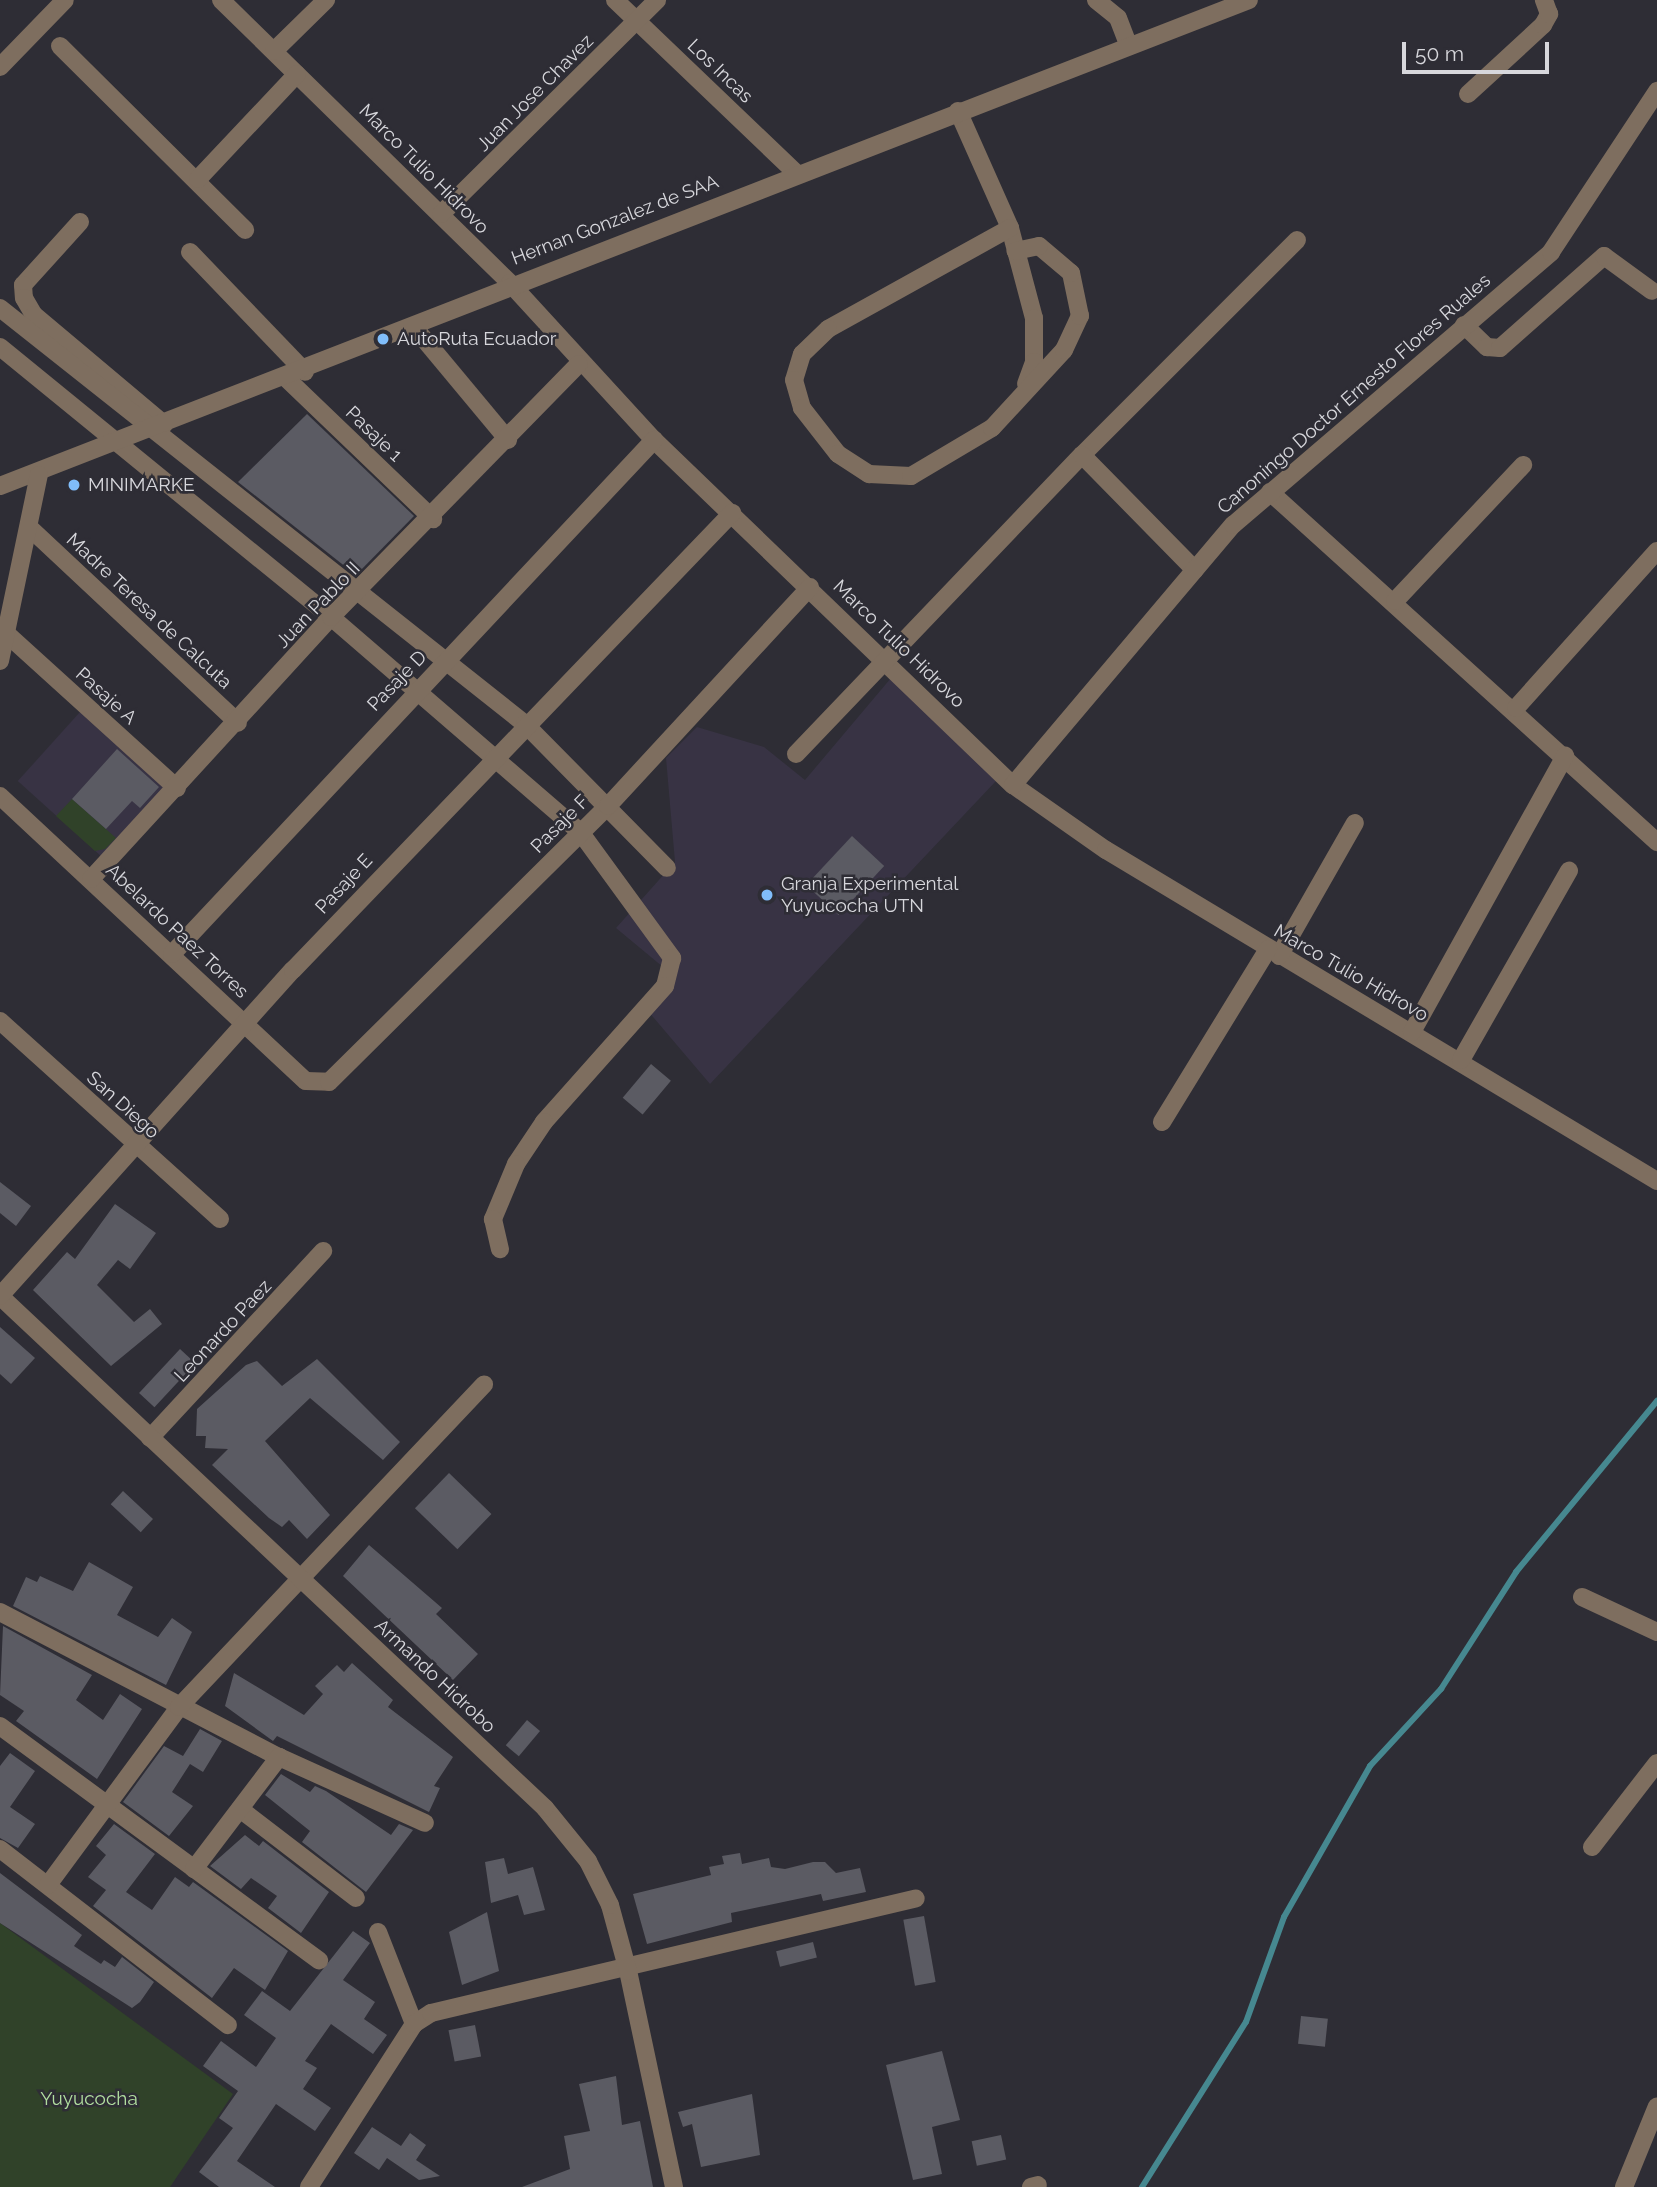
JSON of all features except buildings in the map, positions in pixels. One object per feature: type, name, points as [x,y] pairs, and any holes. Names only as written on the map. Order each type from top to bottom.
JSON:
[{"type":"street","points":[[0,67],[65,0]]},
{"type":"street","name":"Marco Tulio Hidrovo","points":[[221,0],[510,284],[579,364],[654,440],[890,662],[1013,785],[1274,953],[1461,1060],[1657,1181]]},
{"type":"street","points":[[274,51],[326,0]]},
{"type":"street","name":"Los Incas","points":[[615,0],[795,172]]},
{"type":"street","name":"Juan Jose Chavez","points":[[441,214],[657,0]]},
{"type":"street","points":[[1096,0],[1118,18],[1129,46]]},
{"type":"street","name":"Hernan Gonzalez de SAA","points":[[0,486],[39,475],[157,427],[305,372],[510,284],[795,172],[1249,0]]},
{"type":"street","points":[[1468,94],[1543,25],[1549,13],[1544,0]]},
{"type":"street","points":[[60,46],[198,179],[245,230]]},
{"type":"street","points":[[198,179],[297,74]]},
{"type":"street","name":"Canoningo Doctor Ernesto Flores Ruales","points":[[1013,785],[1195,570],[1270,492],[1464,325],[1573,226],[1657,92]]},
{"type":"street","points":[[958,111],[1010,228],[1034,318],[1034,362],[1023,390]]},
{"type":"street","points":[[80,222],[23,285],[24,298],[34,316],[157,427],[357,594],[443,663],[525,723],[667,868]]},
{"type":"street","points":[[1010,228],[828,329],[802,354],[794,380],[802,408],[838,454],[869,474],[911,476],[992,428],[1023,390],[1065,350],[1080,316],[1080,293],[1056,256],[1039,246],[1016,251]]},
{"type":"street","points":[[796,754],[890,662],[1082,455],[1297,240]]},
{"type":"street","points":[[190,251],[305,372]]},
{"type":"street","points":[[1464,325],[1487,346],[1500,348],[1604,256],[1652,291]]},
{"type":"street","points":[[0,308],[157,427]]},
{"type":"street","points":[[414,327],[508,440]]},
{"type":"street","points":[[0,347],[331,617],[414,692],[495,755],[581,833],[672,958],[673,974],[544,1122],[516,1164],[493,1219],[500,1249]]},
{"type":"street","name":"Juan Pablo II","points":[[92,879],[238,723],[331,617],[433,519],[579,364]]},
{"type":"street","name":"Pasaje 1","points":[[286,378],[433,519]]},
{"type":"street","name":"Pasaje D","points":[[172,954],[414,692],[654,440]]},
{"type":"street","points":[[1082,455],[1195,570]]},
{"type":"street","points":[[1395,601],[1523,465]]},
{"type":"street","points":[[0,661],[32,530],[39,475]]},
{"type":"street","points":[[1270,492],[1516,708],[1657,842]]},
{"type":"street","name":"Pasaje E","points":[[0,1296],[132,1142],[525,723],[732,513]]},
{"type":"street","name":"Madre Teresa de Calcuta","points":[[32,530],[238,723]]},
{"type":"street","points":[[1516,708],[1657,551]]},
{"type":"street","name":"Pasaje F","points":[[329,1082],[608,806],[810,587]]},
{"type":"street","name":"Pasaje A","points":[[8,635],[177,788]]},
{"type":"street","points":[[1412,1032],[1565,757]]},
{"type":"street","name":"Abelardo Paez Torres","points":[[0,796],[306,1081],[329,1082]]},
{"type":"street","points":[[1161,1122],[1274,953],[1355,823]]},
{"type":"street","points":[[1461,1060],[1569,871]]},
{"type":"street","name":"San Diego","points":[[0,1021],[220,1219]]},
{"type":"street","name":"Leonardo Paez","points":[[150,1438],[323,1251]]},
{"type":"street","name":"Armando Hidrobo","points":[[0,1296],[545,1808],[588,1861],[610,1905],[628,1971],[674,2187]]},
{"type":"street","points":[[48,1885],[179,1707],[302,1580],[484,1384]]},
{"type":"street","points":[[1582,1597],[1657,1632]]},
{"type":"street","points":[[0,1612],[279,1757],[425,1823]]},
{"type":"street","points":[[0,1726],[319,1960]]},
{"type":"street","points":[[194,1869],[279,1757]]},
{"type":"street","points":[[1592,1847],[1657,1763]]},
{"type":"street","points":[[240,1809],[356,1898]]},
{"type":"street","points":[[0,1849],[228,2025]]},
{"type":"street","points":[[309,2187],[414,2024],[449,2006],[628,1971],[916,1898]]},
{"type":"street","points":[[378,1932],[414,2024]]},
{"type":"street","points":[[1623,2187],[1652,2136],[1657,2106]]},
{"type":"shaded area","name":"Granja Experimental Yuyucocha UTN","points":[[891,678],[996,781],[710,1084],[642,1004],[669,972],[616,928],[675,862],[666,758],[697,727],[764,747],[805,780]]},
{"type":"shaded area","points":[[80,712],[164,788],[102,857],[18,781]]},
{"type":"green space","points":[[72,799],[116,838],[105,849],[95,851],[56,816]]},
{"type":"green space","name":"Yuyucocha","points":[[0,1923],[233,2094],[170,2187],[0,2187]]},
{"type":"waterway","points":[[1142,2187],[1246,2022],[1284,1917],[1370,1766],[1441,1689],[1516,1572],[1657,1401]]},
{"type":"place","name":"AutoRuta Ecuador","points":[[383,339]]},
{"type":"place","name":"MINIMARKE","points":[[74,485]]},
{"type":"place","name":"Granja Experimental Yuyucocha UTN","points":[[767,895]]}]
